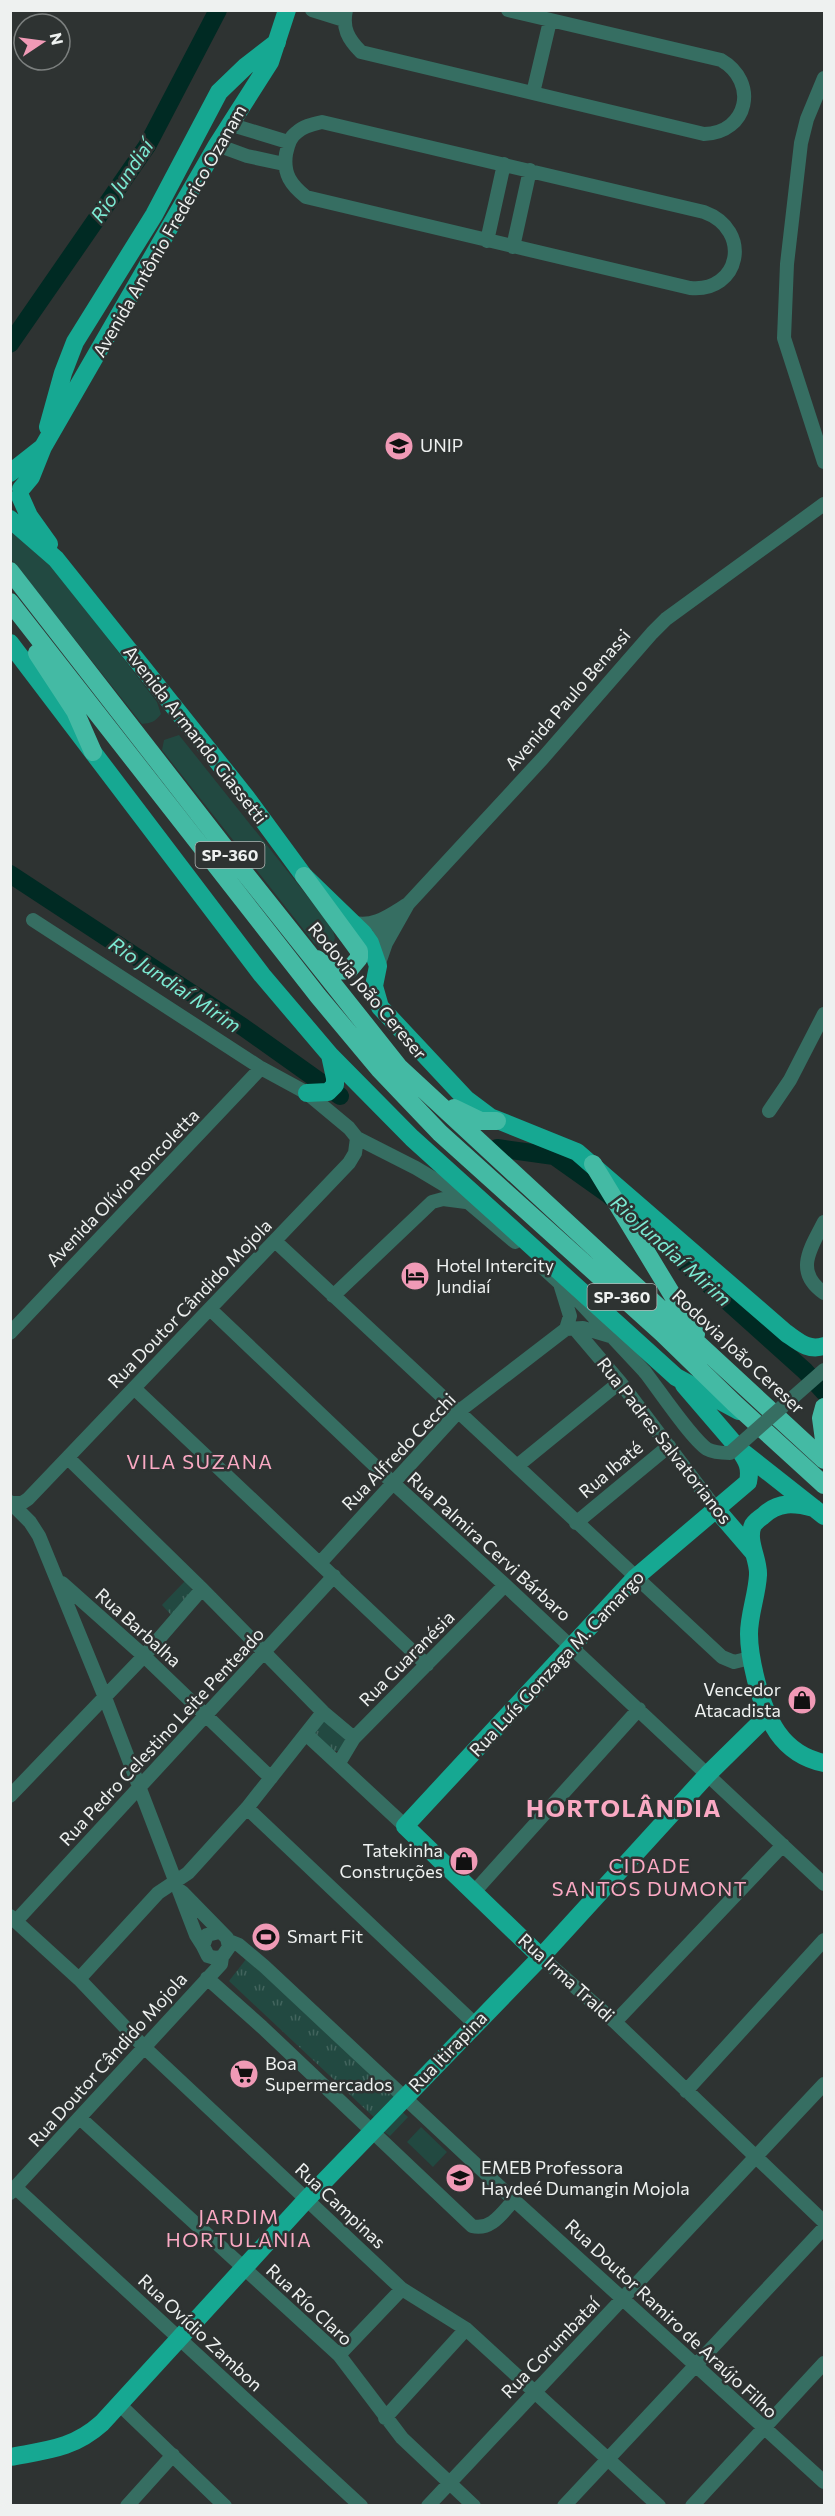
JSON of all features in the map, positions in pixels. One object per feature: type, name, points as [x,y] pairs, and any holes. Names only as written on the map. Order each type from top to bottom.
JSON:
[{"type":"highway","name":"Rodovia João Cereser","points":[[10,572],[399,1066],[825,1460]]},
{"type":"highway","name":"Rodovia João Cereser","points":[[10,602],[350,1036],[440,1133],[662,1333],[825,1485]]},
{"type":"highway","points":[[10,611],[75,711],[93,752]]},
{"type":"highway","points":[[289,929],[312,956],[329,968],[339,971],[349,970],[355,965],[365,947],[304,876]]},
{"type":"highway","points":[[399,1066],[459,1111],[481,1121],[497,1121]]},
{"type":"highway","points":[[597,1171],[708,1353]]},
{"type":"highway","points":[[824,1407],[821,1418],[825,1440]]},
{"type":"main road","name":"Avenida Antônio Frederico Ozanam","points":[[14,487],[31,477],[43,447],[217,145],[270,62],[287,10]]},
{"type":"main road","points":[[43,447],[56,396],[75,342],[154,215],[216,98],[246,66],[277,42]]},
{"type":"main road","points":[[216,98],[230,99],[234,102],[234,120]]},
{"type":"main road","points":[[75,342],[77,354],[81,357],[91,358],[98,353]]},
{"type":"main road","name":"Avenida Armando Giassetti","points":[[14,487],[56,559],[246,797],[304,876],[351,921],[378,966]]},
{"type":"main road","name":"Avenida Armando Giassetti","points":[[10,519],[56,559]]},
{"type":"main road","points":[[10,643],[262,975],[330,1060],[412,1138],[553,1263],[676,1377],[739,1449],[819,1512]]},
{"type":"main road","points":[[378,966],[374,986],[380,1006],[466,1098],[497,1121],[568,1149],[597,1171],[786,1333],[803,1346],[811,1348],[825,1346]]},
{"type":"main road","points":[[313,1094],[328,1092],[335,1085],[330,1060]]},
{"type":"main road","points":[[676,1377],[753,1419]]},
{"type":"main road","name":"Rua Luís Gonzaga M. Camargo","points":[[405,1826],[635,1578],[748,1482],[750,1472],[748,1462],[739,1449]]},
{"type":"main road","points":[[819,1512],[800,1504],[784,1503],[768,1510],[753,1524],[751,1537],[758,1575],[749,1632],[750,1658],[766,1717],[782,1740],[797,1752],[813,1760],[825,1762]]},
{"type":"main road","name":"Rua Padres Salvatorianos","points":[[716,1509],[754,1553]]},
{"type":"main road","name":"Rua Itirapina","points":[[10,2457],[65,2447],[87,2436],[306,2200],[542,1957],[708,1774],[766,1717]]},
{"type":"main road","name":"Rua Irma Traldi","points":[[405,1826],[542,1957]]},
{"type":"street","points":[[312,10],[345,15],[345,30],[351,42],[361,52],[704,134],[723,130],[738,117],[743,107],[745,96],[738,75],[721,60],[508,10]]},
{"type":"street","points":[[533,93],[550,21]]},
{"type":"street","points":[[825,78],[807,119],[801,143],[787,264],[784,338],[825,462]]},
{"type":"street","points":[[234,120],[257,132],[288,142]]},
{"type":"street","points":[[322,122],[333,123],[714,216],[730,231],[735,251],[733,263],[721,281],[700,289],[306,197],[294,188],[286,175],[284,164],[288,142],[296,133],[322,122]]},
{"type":"street","points":[[246,156],[257,132]]},
{"type":"street","points":[[217,145],[246,156],[284,164]]},
{"type":"street","points":[[487,241],[504,164]]},
{"type":"street","points":[[513,247],[530,170]]},
{"type":"street","name":"Avenida Paulo Benassi","points":[[351,921],[369,924],[408,904],[543,758],[666,619],[825,504]]},
{"type":"street","points":[[365,947],[408,904]]},
{"type":"street","points":[[378,966],[386,943],[408,904]]},
{"type":"street","points":[[33,920],[261,1068],[313,1094],[353,1133],[456,1192],[561,1285],[645,1372],[707,1449],[718,1453],[730,1453],[825,1370]]},
{"type":"street","points":[[769,1111],[790,1080],[825,1014]]},
{"type":"street","name":"Avenida Olívio Roncoletta","points":[[10,1333],[261,1068]]},
{"type":"street","name":"Rua Doutor Cândido Mojola","points":[[11,1502],[22,1503],[28,1499],[349,1163],[355,1153],[353,1133]]},
{"type":"street","points":[[333,1296],[432,1202],[443,1199],[466,1202]]},
{"type":"street","points":[[825,1222],[815,1239],[806,1264],[811,1282],[825,1293]]},
{"type":"street","points":[[275,1241],[722,1657],[734,1662],[750,1658]]},
{"type":"street","points":[[561,1285],[570,1316],[570,1328],[598,1331],[610,1336]]},
{"type":"street","name":"Rua Palmira Cervi Bárbaro","points":[[210,1309],[392,1482],[825,1884]]},
{"type":"street","name":"Rua Padres Salvatorianos","points":[[570,1328],[620,1382],[716,1509]]},
{"type":"street","name":"Rua Alfredo Cecchi","points":[[320,1563],[458,1412],[570,1328]]},
{"type":"street","points":[[517,1466],[620,1382]]},
{"type":"street","points":[[135,1389],[427,1665]]},
{"type":"street","name":"Rua Ibaté","points":[[576,1523],[669,1446]]},
{"type":"street","points":[[68,1458],[323,1712],[354,1738]]},
{"type":"street","name":"Rua Doutor Cândido Mojola","points":[[28,1499],[26,1506],[30,1522]]},
{"type":"street","name":"Rua Doutor Cândido Mojola","points":[[11,1502],[30,1522],[39,1536],[58,1580],[196,1935],[204,1949],[207,1978]]},
{"type":"street","name":"Rua Pedro Celestino Leite Penteado","points":[[13,1918],[207,1717],[334,1576]]},
{"type":"street","name":"Rua Barbalha","points":[[58,1580],[144,1656],[271,1778]]},
{"type":"street","name":"Rua Guaranésia","points":[[339,1763],[354,1738],[505,1585]]},
{"type":"street","points":[[10,1796],[104,1695],[144,1656],[202,1589]]},
{"type":"street","points":[[474,1892],[639,1709]]},
{"type":"street","points":[[79,1979],[158,1893],[177,1885],[188,1873],[247,1808],[323,1712]]},
{"type":"street","name":"Rua Irma Traldi","points":[[307,1735],[405,1826]]},
{"type":"street","points":[[247,1808],[476,2024]]},
{"type":"street","points":[[615,2022],[783,1845]]},
{"type":"street","name":"Rua Doutor Cândido Mojola","points":[[13,2190],[221,1964],[222,1957],[227,1953],[224,1937],[177,1885]]},
{"type":"street","name":"Rua Campinas","points":[[13,1918],[79,1979],[145,2048],[402,2289],[466,2328],[659,2505]]},
{"type":"street","points":[[222,1957],[211,1958],[204,1949],[207,1935],[224,1937]]},
{"type":"street","name":"Rua Doutor Ramiro de Araújo Filho","points":[[224,1937],[239,1945],[264,1966],[514,2200],[825,2482]]},
{"type":"street","points":[[686,2091],[825,1940]]},
{"type":"street","name":"Rua Irma Traldi","points":[[542,1957],[615,2022],[825,2222]]},
{"type":"street","points":[[207,1978],[472,2226],[480,2228],[490,2225],[514,2200]]},
{"type":"street","name":"Rua Corumbataí","points":[[428,2505],[825,2084]]},
{"type":"street","name":"Rua Río Claro","points":[[80,2118],[339,2355],[402,2438],[474,2505]]},
{"type":"street","name":"Rua Ovídio Zambon","points":[[13,2190],[179,2338],[360,2505]]},
{"type":"street","points":[[564,2505],[825,2229]]},
{"type":"street","points":[[339,2355],[402,2289]]},
{"type":"street","points":[[385,2418],[466,2328]]},
{"type":"street","points":[[692,2505],[825,2363]]},
{"type":"street","points":[[119,2404],[225,2505]]},
{"type":"street","points":[[127,2505],[173,2455]]},
{"type":"green space","points":[[10,527],[48,561],[157,702],[161,714],[155,720],[142,724],[11,559]]},
{"type":"green space","points":[[179,735],[332,927],[335,938],[332,946],[322,948],[314,943],[162,750],[164,740]]},
{"type":"green space","points":[[185,1581],[192,1590],[173,1617],[162,1605]]},
{"type":"green space","points":[[326,1718],[346,1740],[341,1751],[333,1751],[314,1734]]},
{"type":"green space","points":[[247,1958],[396,2099],[379,2122],[229,1981]]},
{"type":"green space","points":[[400,2110],[408,2117],[390,2136],[383,2131]]},
{"type":"green space","points":[[421,2127],[447,2152],[433,2167],[407,2142]]},
{"type":"waterway","name":"Rio Jundiaí","points":[[10,344],[147,146],[218,10]]},
{"type":"waterway","name":"Rio Jundiaí Mirim","points":[[10,874],[243,1027],[340,1096]]},
{"type":"waterway","name":"Rio Jundiaí Mirim","points":[[497,1148],[554,1156],[609,1195],[805,1371],[824,1392]]},
{"type":"place","name":"UNIP","points":[[399,446]]},
{"type":"place","name":"Hotel Intercity Jundiaí","points":[[415,1276]]},
{"type":"place","name":"Vencedor Atacadista","points":[[802,1700]]},
{"type":"place","name":"Tatekinha Construções","points":[[464,1861]]},
{"type":"place","name":"Smart Fit","points":[[266,1937]]},
{"type":"place","name":"Boa Supermercados","points":[[244,2074]]},
{"type":"place","name":"EMEB Professora Haydeé Dumangin Mojola","points":[[460,2178]]},
{"type":"district","name":"VILA SUZANA","points":[[200,1462]]},
{"type":"district","name":"HORTOLÂNDIA","points":[[624,1809]]},
{"type":"district","name":"CIDADE SANTOS DUMONT","points":[[650,1878]]},
{"type":"district","name":"JARDIM HORTULANIA","points":[[239,2228]]}]
